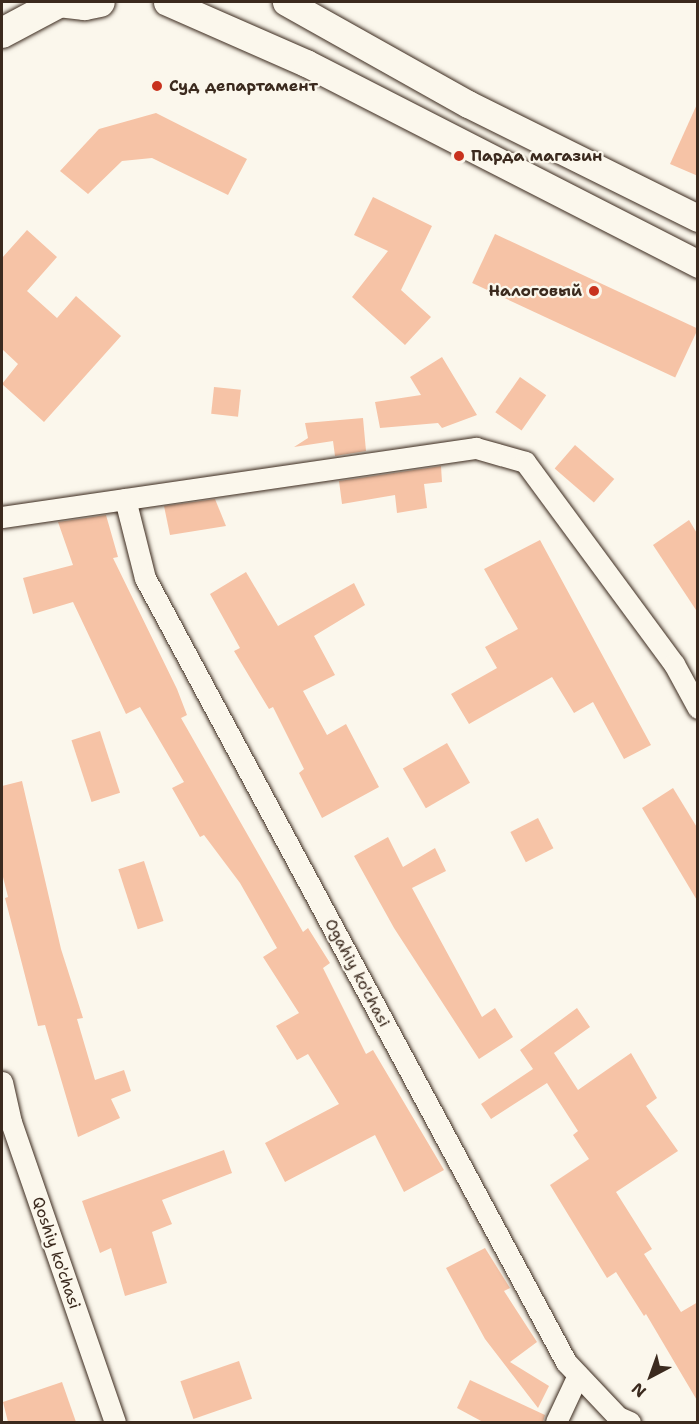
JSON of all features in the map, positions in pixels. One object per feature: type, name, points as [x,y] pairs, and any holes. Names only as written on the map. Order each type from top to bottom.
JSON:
[{"type":"main road","points":[[2,33],[60,2],[85,5],[100,2]]},
{"type":"street","points":[[167,2],[306,63],[698,264]]},
{"type":"street","points":[[286,2],[468,104],[698,218]]},
{"type":"street","points":[[2,517],[476,448],[525,462],[674,664],[698,708]]},
{"type":"street","name":"Ogahiy ko'chasi","points":[[125,499],[145,578],[566,1362],[618,1417],[630,1422]]},
{"type":"street","name":"Qoshiy ko'chasi","points":[[2,1082],[6,1125],[115,1422]]},
{"type":"street","points":[[556,1422],[578,1375]]},
{"type":"building","points":[[698,102],[698,176],[670,164]]},
{"type":"building","points":[[156,113],[247,159],[228,195],[152,158],[122,161],[88,194],[60,171],[99,129]]},
{"type":"building","points":[[373,197],[432,226],[401,290],[431,317],[405,345],[352,297],[388,251],[354,235]]},
{"type":"building","points":[[27,230],[57,257],[27,291],[57,318],[76,296],[121,336],[44,422],[2,384],[18,364],[2,349],[2,258]]},
{"type":"building","points":[[495,234],[698,329],[675,378],[472,283]]},
{"type":"building","points":[[442,357],[477,415],[442,428],[438,423],[380,428],[375,402],[421,395],[410,377]]},
{"type":"building","points":[[520,377],[546,395],[522,431],[495,412]]},
{"type":"building","points":[[214,387],[241,390],[238,417],[211,414]]},
{"type":"building","points":[[363,418],[366,451],[335,456],[333,441],[294,447],[308,438],[305,423]]},
{"type":"building","points":[[575,445],[614,479],[594,503],[555,468]]},
{"type":"building","points":[[441,466],[442,482],[424,484],[427,508],[397,513],[395,495],[342,504],[339,481]]},
{"type":"building","points":[[215,499],[226,526],[170,535],[164,506]]},
{"type":"building","points":[[106,515],[118,557],[113,558],[177,689],[187,715],[181,718],[303,932],[308,928],[330,963],[323,968],[366,1054],[373,1050],[444,1170],[404,1192],[375,1135],[285,1182],[265,1143],[339,1104],[308,1054],[297,1060],[276,1026],[299,1013],[263,957],[277,948],[240,883],[204,835],[200,837],[172,788],[184,782],[140,707],[126,714],[73,602],[33,614],[23,578],[73,565],[58,522]]},
{"type":"building","points":[[689,520],[698,535],[698,613],[653,545]]},
{"type":"building","points":[[540,540],[651,745],[624,759],[593,702],[574,713],[552,677],[469,724],[451,694],[497,668],[485,647],[518,629],[484,569]]},
{"type":"building","points":[[246,572],[278,626],[354,583],[365,605],[314,636],[335,675],[303,691],[327,735],[346,724],[379,787],[322,818],[299,773],[304,769],[273,707],[269,709],[234,651],[240,648],[210,594]]},
{"type":"building","points":[[100,731],[120,793],[92,802],[71,740]]},
{"type":"building","points":[[447,743],[470,783],[426,808],[403,768]]},
{"type":"building","points":[[22,781],[61,949],[83,1018],[77,1019],[95,1080],[124,1070],[131,1091],[111,1099],[120,1118],[78,1137],[45,1025],[38,1026],[5,898],[8,897],[2,873],[2,786]]},
{"type":"building","points":[[673,788],[698,829],[698,902],[642,808]]},
{"type":"building","points":[[538,818],[553,848],[526,862],[510,832]]},
{"type":"building","points":[[388,837],[403,867],[435,848],[446,871],[412,888],[482,1017],[495,1008],[513,1037],[479,1059],[394,928],[354,856]]},
{"type":"building","points":[[144,861],[163,921],[138,929],[118,869]]},
{"type":"building","points":[[577,1008],[590,1027],[554,1053],[578,1090],[631,1053],[657,1098],[646,1106],[678,1151],[616,1192],[652,1249],[644,1254],[681,1312],[698,1302],[698,1402],[646,1314],[644,1316],[616,1272],[607,1278],[550,1185],[589,1159],[573,1135],[578,1131],[547,1083],[491,1119],[481,1104],[533,1069],[520,1050]]},
{"type":"building","points":[[224,1150],[232,1173],[162,1200],[172,1224],[152,1232],[167,1283],[125,1296],[111,1248],[100,1253],[82,1201]]},
{"type":"building","points":[[485,1248],[510,1288],[504,1291],[537,1342],[510,1362],[549,1386],[538,1408],[485,1339],[446,1268]]},
{"type":"building","points":[[239,1361],[252,1399],[193,1419],[180,1381]]},
{"type":"building","points":[[470,1380],[545,1415],[543,1422],[483,1422],[457,1408]]},
{"type":"building","points":[[62,1382],[76,1422],[8,1422],[3,1402]]},
{"type":"place","name":"Суд департамент","points":[[157,86]]},
{"type":"place","name":"Парда магазин","points":[[459,156]]},
{"type":"place","name":"Налоговый","points":[[594,291]]}]
